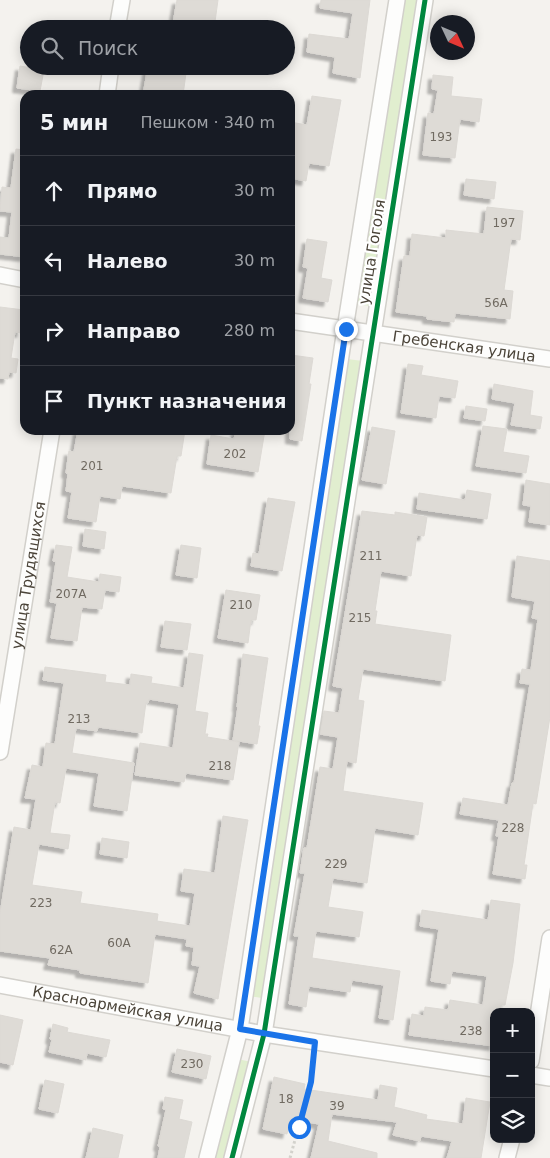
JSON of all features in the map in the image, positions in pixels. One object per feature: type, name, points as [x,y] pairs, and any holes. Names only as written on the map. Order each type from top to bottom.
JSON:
[{"type":"street","points":[[119,20],[122,0]]},
{"type":"street","name":"улица Гоголя","points":[[207,1158],[240,1029],[397,0]]},
{"type":"street","name":"улица Гоголя","points":[[232,1158],[264,1034],[425,0]]},
{"type":"street","points":[[108,90],[110,75]]},
{"type":"street","points":[[0,276],[20,279]]},
{"type":"street","name":"Гребенская улица","points":[[295,322],[550,359]]},
{"type":"street","name":"улица Трудящихся","points":[[0,752],[51,435]]},
{"type":"street","points":[[532,1053],[550,938]]},
{"type":"street","name":"Красноармейская улица","points":[[0,985],[264,1034],[490,1068]]},
{"type":"street","points":[[535,1076],[550,1078]]},
{"type":"street","points":[[506,1158],[511,1143]]},
{"type":"path","points":[[290,1158],[311,1082],[315,1042]]},
{"type":"green space","points":[[403,0],[417,0],[370,306],[356,304]]},
{"type":"green space","points":[[347,359],[363,361],[262,998],[248,996]]},
{"type":"green space","points":[[237,1059],[252,1062],[227,1158],[211,1158]]},
{"type":"building","points":[[177,0],[218,0],[215,20],[174,20]]},
{"type":"building","points":[[321,0],[370,0],[360,78],[333,73],[335,57],[307,52],[309,34],[349,39],[353,13],[320,8]]},
{"type":"building","points":[[20,66],[20,75],[43,75],[40,90],[17,88]]},
{"type":"building","points":[[146,75],[186,75],[184,90],[144,90]]},
{"type":"building","points":[[433,75],[453,77],[451,96],[482,99],[479,122],[460,119],[455,158],[423,155],[428,113],[434,114],[438,90],[432,89]]},
{"type":"building","points":[[312,96],[341,100],[329,166],[309,163],[306,181],[295,179],[295,123],[307,125]]},
{"type":"building","points":[[16,149],[20,149],[20,256],[0,254],[0,237],[9,238],[12,212],[0,211],[2,187],[11,188]]},
{"type":"building","points":[[466,179],[496,182],[494,199],[464,195]]},
{"type":"building","points":[[487,207],[523,211],[520,240],[511,239],[504,290],[513,291],[510,319],[455,313],[454,322],[427,319],[427,316],[396,312],[404,256],[410,256],[412,234],[446,238],[446,230],[484,234]]},
{"type":"building","points":[[307,239],[327,242],[321,278],[332,280],[328,302],[303,298],[308,268],[303,267]]},
{"type":"building","points":[[0,307],[20,310],[20,333],[15,332],[11,358],[18,359],[16,373],[9,372],[8,379],[0,378]]},
{"type":"building","points":[[295,356],[313,358],[302,441],[290,439],[290,435],[295,435]]},
{"type":"building","points":[[408,364],[423,366],[421,375],[458,381],[455,398],[439,396],[436,418],[401,413]]},
{"type":"building","points":[[494,384],[533,391],[530,415],[542,417],[540,429],[511,425],[515,403],[492,399]]},
{"type":"building","points":[[466,406],[487,409],[485,421],[464,418]]},
{"type":"building","points":[[483,426],[507,429],[503,452],[529,456],[526,473],[476,466]]},
{"type":"building","points":[[372,427],[395,431],[386,484],[362,480]]},
{"type":"building","points":[[77,435],[184,435],[181,456],[177,456],[171,493],[122,486],[120,499],[100,496],[96,522],[68,518],[72,492],[66,491],[68,474],[66,473],[69,451],[74,452]]},
{"type":"building","points":[[211,435],[234,439],[235,435],[264,435],[258,472],[207,464]]},
{"type":"building","points":[[526,480],[550,484],[550,525],[529,522],[531,506],[523,505]]},
{"type":"building","points":[[467,490],[491,494],[487,519],[417,509],[419,493],[465,500]]},
{"type":"building","points":[[268,498],[295,502],[282,571],[251,566],[253,553],[259,554]]},
{"type":"building","points":[[362,511],[395,515],[395,512],[427,517],[424,536],[417,535],[411,576],[381,571],[375,624],[451,635],[445,681],[363,669],[358,700],[364,701],[356,763],[347,761],[343,791],[423,803],[418,835],[375,828],[367,883],[333,878],[328,907],[363,912],[359,937],[316,931],[312,958],[400,971],[393,1020],[379,1018],[384,985],[352,980],[350,992],[309,986],[306,1007],[289,1004],[299,936],[294,936],[305,873],[300,873],[304,848],[307,848],[320,767],[333,769],[338,737],[320,734],[324,711],[339,713],[343,688],[333,686]]},
{"type":"building","points":[[85,529],[106,532],[104,549],[83,546]]},
{"type":"building","points":[[56,545],[72,547],[67,577],[99,582],[100,574],[121,577],[119,592],[105,590],[102,609],[82,607],[77,641],[51,638],[57,603],[50,602],[56,562],[53,561]]},
{"type":"building","points":[[181,545],[201,548],[197,578],[176,575]]},
{"type":"building","points":[[517,556],[550,561],[550,717],[536,804],[533,803],[524,865],[527,865],[525,879],[493,874],[499,836],[496,836],[499,820],[460,814],[463,798],[508,805],[512,783],[514,783],[530,684],[520,683],[522,669],[531,670],[538,619],[532,618],[535,601],[512,597]]},
{"type":"building","points":[[226,590],[260,595],[256,620],[251,620],[248,643],[218,638]]},
{"type":"building","points":[[165,621],[191,624],[187,650],[161,647]]},
{"type":"building","points":[[189,653],[203,655],[195,711],[208,713],[205,734],[208,734],[207,737],[239,742],[233,780],[186,773],[184,782],[135,775],[140,743],[173,748],[179,704],[149,699],[148,703],[146,702],[142,733],[98,727],[97,731],[76,728],[72,753],[134,763],[127,811],[94,806],[99,773],[66,768],[60,803],[55,802],[50,833],[70,835],[68,849],[39,844],[32,885],[82,892],[80,903],[158,914],[157,921],[190,926],[195,893],[181,891],[184,869],[215,873],[223,816],[248,820],[218,999],[194,993],[200,966],[192,965],[194,947],[186,946],[187,939],[155,934],[148,983],[80,973],[80,970],[48,965],[50,958],[0,951],[0,914],[14,827],[31,830],[36,799],[25,798],[32,765],[43,767],[46,743],[55,744],[64,683],[43,680],[45,667],[106,675],[105,682],[130,685],[131,674],[152,677],[151,683],[184,688]]},
{"type":"building","points":[[243,654],[268,658],[257,744],[233,740]]},
{"type":"building","points":[[102,838],[129,842],[127,858],[100,854]]},
{"type":"building","points":[[491,900],[520,904],[513,963],[505,1005],[501,1005],[501,1008],[490,1008],[490,1045],[409,1035],[412,1014],[424,1016],[425,1007],[448,1010],[450,1000],[483,1005],[487,976],[452,971],[450,984],[431,981],[439,929],[420,926],[422,910],[488,920]]},
{"type":"building","points":[[0,1015],[23,1020],[13,1065],[0,1062]]},
{"type":"building","points":[[53,1024],[68,1028],[67,1032],[110,1040],[106,1057],[87,1053],[86,1060],[49,1052]]},
{"type":"building","points":[[177,1049],[211,1056],[206,1079],[172,1072]]},
{"type":"building","points":[[274,1077],[305,1084],[304,1089],[378,1100],[380,1085],[397,1088],[394,1107],[427,1115],[426,1119],[463,1124],[466,1098],[490,1102],[481,1158],[447,1158],[452,1141],[421,1136],[420,1141],[393,1135],[397,1122],[332,1114],[328,1141],[377,1153],[377,1158],[311,1158],[319,1124],[290,1119],[287,1134],[263,1129]]},
{"type":"building","points":[[45,1080],[64,1084],[58,1113],[39,1109]]},
{"type":"building","points":[[165,1097],[183,1100],[179,1119],[192,1122],[184,1158],[158,1158],[160,1147],[158,1146],[166,1110],[163,1109]]},
{"type":"building","points":[[93,1128],[123,1135],[118,1158],[86,1158]]},
{"type":"cycle path","points":[[232,1158],[264,1034],[425,0]]},
{"type":"route","points":[[299,1127],[311,1082],[315,1042],[240,1029],[346,329]]}]
